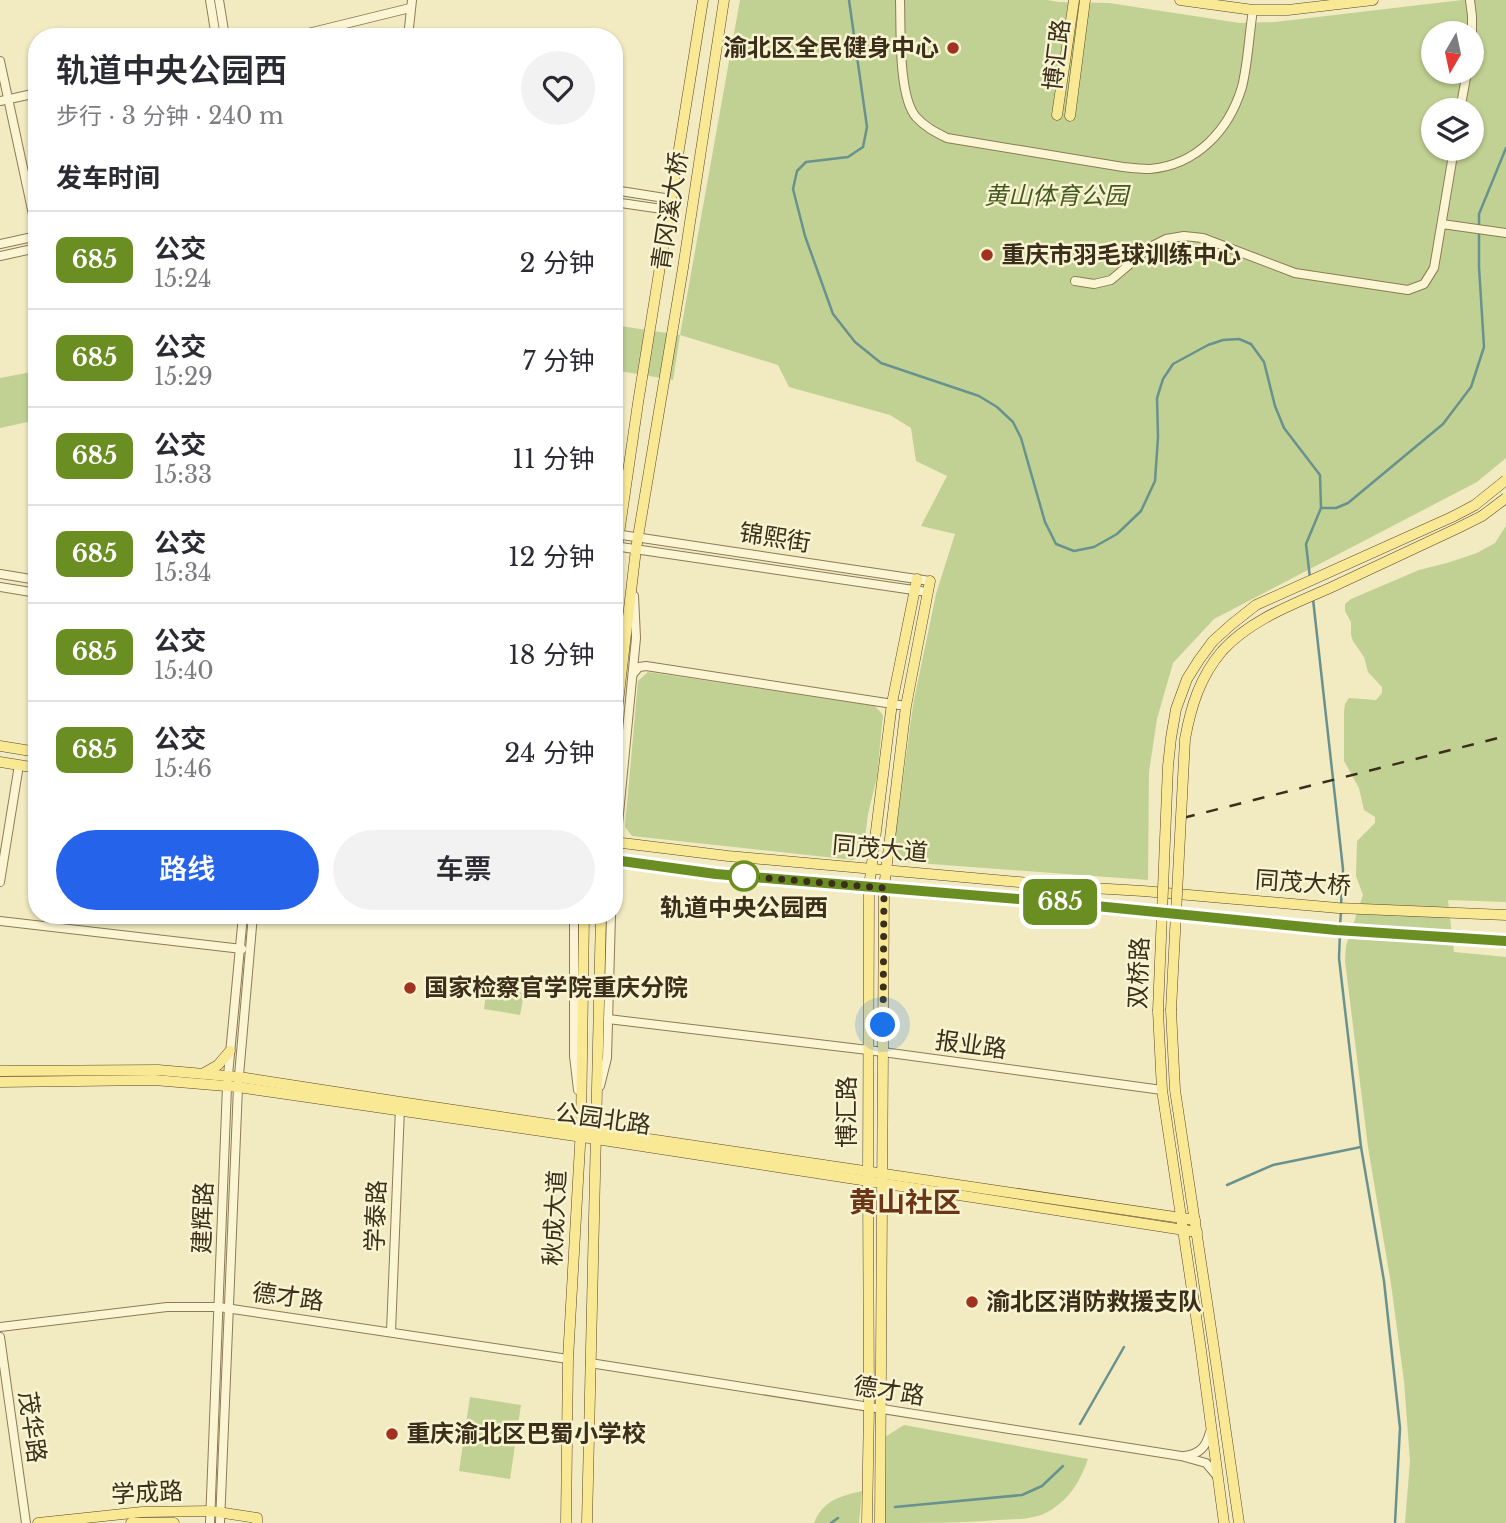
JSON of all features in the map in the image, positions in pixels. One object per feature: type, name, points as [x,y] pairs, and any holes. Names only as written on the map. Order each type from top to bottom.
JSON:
[{"type":"highway","points":[[1489,940],[1506,942]]},
{"type":"main road","points":[[670,204],[702,0]]},
{"type":"main road","name":"青冈溪大桥","points":[[638,537],[724,0]]},
{"type":"main road","name":"博汇路","points":[[1057,115],[1074,0]]},
{"type":"main road","name":"博汇路","points":[[1070,116],[1085,0]]},
{"type":"main road","points":[[1180,0],[1253,10],[1288,10],[1373,0]]},
{"type":"main road","name":"青冈溪大桥","points":[[623,497],[670,204]]},
{"type":"main road","name":"双桥路","points":[[1224,1523],[1162,1090],[1158,1011],[1168,766],[1176,709],[1187,679],[1199,660],[1213,642],[1255,605],[1452,517],[1475,505],[1506,480]]},
{"type":"main road","name":"双桥路","points":[[1239,1523],[1175,1090],[1171,1010],[1185,738],[1194,699],[1210,667],[1223,650],[1262,619],[1458,528],[1482,516],[1506,498]]},
{"type":"main road","points":[[623,655],[638,537]]},
{"type":"main road","name":"博汇路","points":[[880,1523],[868,1176],[869,887],[892,703],[917,579]]},
{"type":"main road","name":"博汇路","points":[[867,1523],[882,1178],[885,871],[906,706],[930,581]]},
{"type":"main road","points":[[0,746],[28,751]]},
{"type":"main road","points":[[0,762],[28,766]]},
{"type":"main road","name":"同茂大道","points":[[623,843],[870,870],[1143,891]]},
{"type":"main road","name":"同茂大道","points":[[623,863],[716,874],[1140,911]]},
{"type":"main road","name":"同茂大桥","points":[[1143,891],[1338,908],[1506,915]]},
{"type":"main road","name":"同茂大桥","points":[[1140,911],[1336,930],[1489,940]]},
{"type":"main road","name":"秋成大道","points":[[566,1523],[568,1359],[581,1113],[584,924]]},
{"type":"main road","name":"秋成大道","points":[[587,1523],[601,924]]},
{"type":"main road","points":[[202,1074],[218,1065],[230,1051]]},
{"type":"main road","name":"公园北路","points":[[0,1071],[158,1070],[202,1074],[227,1081]]},
{"type":"main road","name":"公园北路","points":[[0,1082],[239,1082],[1117,1214],[1197,1232]]},
{"type":"main road","name":"公园北路","points":[[1117,1214],[1195,1220]]},
{"type":"main road","name":"学成路","points":[[38,1523],[142,1512],[257,1520]]},
{"type":"main road","name":"学成路","points":[[131,1523],[174,1523]]},
{"type":"street","points":[[210,0],[215,28]]},
{"type":"street","points":[[219,0],[224,28]]},
{"type":"street","points":[[900,0],[906,96],[914,115],[930,130],[947,138],[1150,169],[1174,164],[1197,154],[1218,135],[1233,112],[1242,84],[1253,10]]},
{"type":"street","points":[[1470,0],[1472,21]]},
{"type":"street","points":[[324,28],[411,4],[409,28]]},
{"type":"street","points":[[0,61],[4,100],[28,198]]},
{"type":"street","points":[[4,100],[28,95]]},
{"type":"street","points":[[1075,281],[1094,284],[1111,279],[1150,247],[1166,239],[1184,236],[1203,238],[1295,273],[1408,290],[1424,284],[1434,268],[1452,161]]},
{"type":"street","points":[[623,192],[670,204]]},
{"type":"street","points":[[623,202],[670,204]]},
{"type":"street","points":[[1442,224],[1504,233]]},
{"type":"street","points":[[0,244],[28,237]]},
{"type":"street","points":[[0,256],[28,250]]},
{"type":"street","name":"锦熙街","points":[[623,535],[930,581]]},
{"type":"street","name":"锦熙街","points":[[623,547],[927,592]]},
{"type":"street","points":[[0,574],[28,579]]},
{"type":"street","points":[[623,759],[636,638],[632,574]]},
{"type":"street","points":[[0,587],[28,592]]},
{"type":"street","points":[[632,675],[639,667],[646,666],[906,706]]},
{"type":"street","points":[[0,882],[19,765]]},
{"type":"street","points":[[0,921],[244,949]]},
{"type":"street","name":"建辉路","points":[[210,1523],[218,1516],[230,1308],[243,924]]},
{"type":"street","name":"建辉路","points":[[218,1516],[219,1307],[227,1081],[244,949],[251,924]]},
{"type":"street","points":[[575,924],[574,1056],[581,1113]]},
{"type":"street","points":[[597,1102],[607,1058],[611,924]]},
{"type":"street","name":"报业路","points":[[608,1019],[868,1050],[1162,1090]]},
{"type":"street","name":"学泰路","points":[[391,1332],[400,1106]]},
{"type":"street","name":"德才路","points":[[0,1327],[167,1307],[219,1307],[568,1359]]},
{"type":"street","name":"茂华路","points":[[0,1337],[26,1523]]},
{"type":"street","name":"德才路","points":[[590,1363],[1181,1456],[1206,1463],[1217,1476]]},
{"type":"street","points":[[1181,1456],[1192,1455],[1202,1449],[1211,1428]]},
{"type":"green space","name":"黄山体育公园","points":[[740,0],[1047,0],[1109,3],[1240,23],[1275,22],[1462,0],[1506,0],[1506,458],[1477,482],[1214,619],[1173,663],[1157,719],[1149,772],[1148,880],[904,862],[894,847],[913,705],[936,594],[955,534],[921,526],[947,476],[916,461],[911,428],[890,415],[789,387],[778,365],[680,335]]},
{"type":"green space","points":[[623,326],[680,335],[673,380],[623,372]]},
{"type":"green space","points":[[28,373],[28,422],[0,428],[0,378]]},
{"type":"green space","points":[[1506,526],[1506,902],[1448,900],[1454,952],[1506,957],[1506,1523],[1405,1523],[1410,1461],[1404,1381],[1368,1147],[1345,961],[1346,946],[1363,895],[1356,876],[1357,841],[1375,823],[1375,817],[1364,810],[1359,788],[1344,761],[1344,711],[1349,698],[1376,700],[1382,693],[1382,687],[1368,672],[1364,657],[1353,641],[1345,604],[1419,570],[1477,553],[1495,543]]},
{"type":"green space","points":[[648,672],[875,706],[883,715],[877,777],[868,814],[863,853],[853,860],[632,836],[625,827],[638,681]]},
{"type":"green space","points":[[487,987],[524,993],[520,1015],[484,1009]]},
{"type":"green space","points":[[470,1397],[521,1405],[510,1479],[459,1471]]},
{"type":"green space","points":[[904,1425],[1088,1459],[1069,1494],[1058,1505],[1039,1516],[970,1522],[885,1523],[885,1437]]},
{"type":"green space","points":[[862,1491],[859,1523],[814,1523],[828,1504],[840,1497]]},
{"type":"waterway","points":[[849,0],[867,127],[863,147],[848,157],[806,162],[797,171],[793,189],[805,236],[833,314],[855,342],[881,363],[979,396],[997,407],[1013,422],[1021,438],[1045,522],[1056,544],[1074,551],[1094,547],[1117,534],[1141,511],[1155,481],[1157,398],[1163,379],[1173,364],[1223,340],[1239,339],[1251,344],[1264,362],[1275,406],[1284,428],[1320,475],[1321,508],[1306,544],[1310,578]]},
{"type":"waterway","points":[[1321,508],[1336,508],[1348,503],[1443,424],[1471,387],[1484,347],[1479,214],[1506,148]]},
{"type":"waterway","points":[[1313,599],[1343,869],[1341,905]]},
{"type":"waterway","points":[[1340,926],[1341,912]]},
{"type":"waterway","points":[[1340,933],[1339,958],[1361,1147],[1384,1281],[1400,1428],[1395,1523]]},
{"type":"waterway","points":[[1227,1185],[1273,1165],[1361,1147]]},
{"type":"waterway","points":[[1080,1424],[1124,1347]]},
{"type":"waterway","points":[[895,1507],[1022,1495],[1042,1486],[1063,1466]]},
{"type":"waterway","points":[[831,1523],[838,1518]]},
{"type":"railway","points":[[1183,818],[1506,736]]},
{"type":"bus line","name":"685","points":[[623,861],[716,874],[1066,903],[1336,930],[1506,941]]},
{"type":"place","name":"渝北区全民健身中心","points":[[953,48]]},
{"type":"place","name":"重庆市羽毛球训练中心","points":[[987,255]]},
{"type":"place","name":"轨道中央公园西","points":[[744,876]]},
{"type":"place","name":"国家检察官学院重庆分院","points":[[410,988]]},
{"type":"place","name":"渝北区消防救援支队","points":[[972,1302]]},
{"type":"place","name":"重庆渝北区巴蜀小学校","points":[[392,1434]]},
{"type":"district","name":"黄山社区","points":[[905,1202]]},
{"type":"route","points":[[744,876],[884,888],[883,1025]]}]
